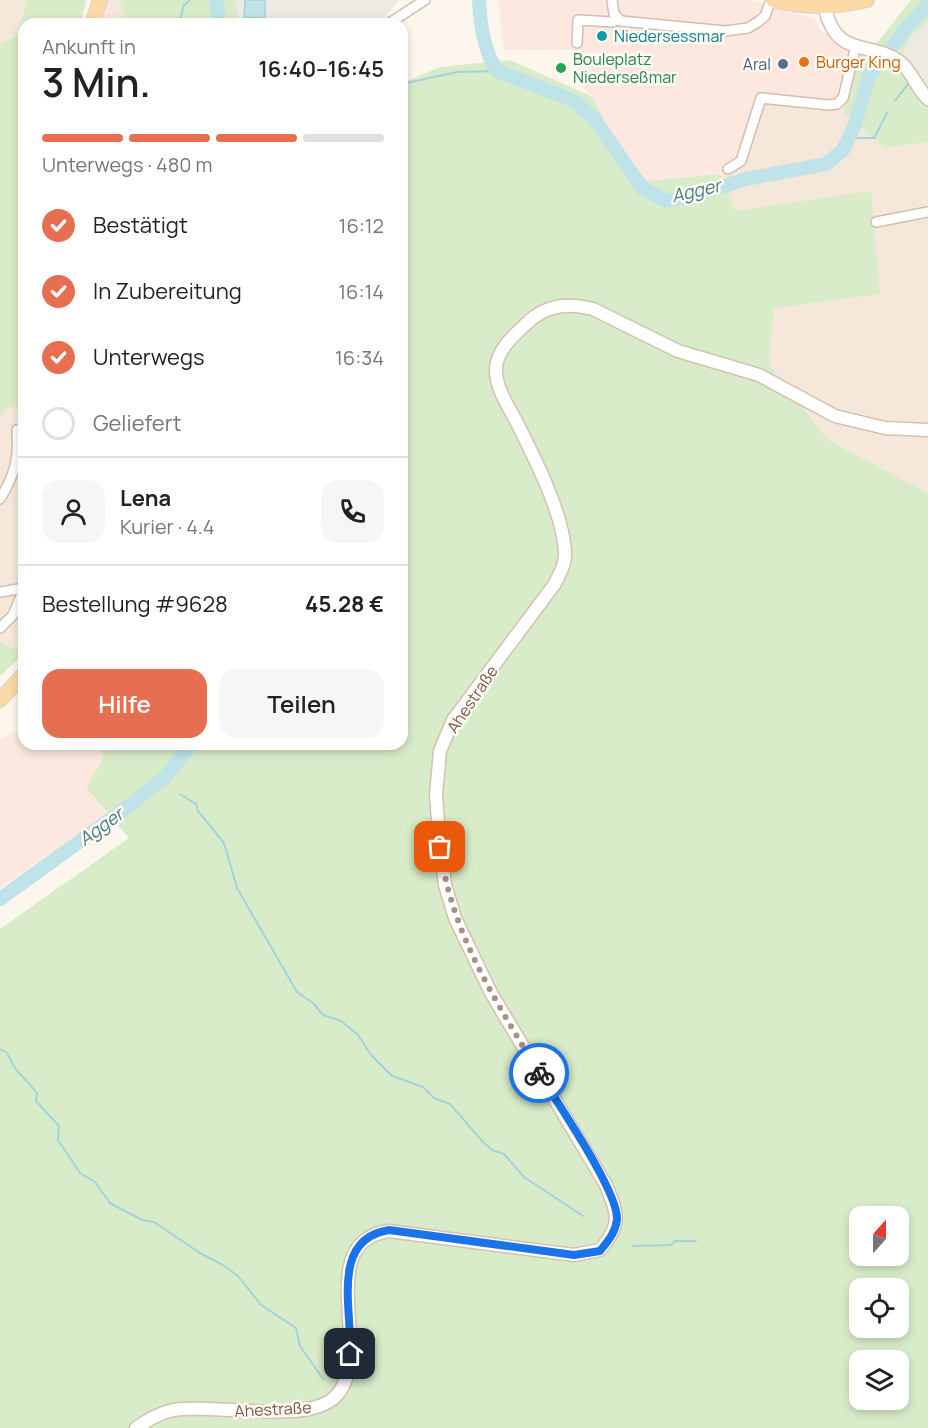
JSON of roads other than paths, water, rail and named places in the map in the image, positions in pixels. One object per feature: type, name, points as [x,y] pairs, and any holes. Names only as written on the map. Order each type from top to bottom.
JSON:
[{"type":"main road","points":[[94,18],[99,0]]},
{"type":"main road","points":[[772,0],[825,8],[867,0]]},
{"type":"main road","points":[[825,8],[831,29],[838,37],[896,60],[928,99]]},
{"type":"main road","name":"Ahestraße","points":[[136,1428],[152,1417],[174,1410],[290,1410],[321,1406],[334,1398],[343,1386],[348,1368],[351,1340],[348,1294],[351,1256],[364,1240],[378,1232],[389,1230],[574,1255],[600,1251],[612,1236],[617,1221],[616,1211],[606,1185],[491,993],[455,918],[445,885],[440,847],[436,795],[440,751],[453,720],[554,585],[563,568],[565,552],[561,531],[533,454],[500,389],[496,368],[501,351],[529,321],[549,309],[566,304],[579,306],[593,309],[678,351],[759,375],[836,416],[885,428],[928,430]]},
{"type":"main road","points":[[0,700],[18,680]]},
{"type":"street","points":[[397,18],[425,0]]},
{"type":"street","points":[[612,0],[614,14],[623,21]]},
{"type":"street","points":[[577,43],[578,20],[623,21],[725,31],[748,28],[758,22],[765,16],[772,0]]},
{"type":"street","points":[[729,169],[741,160],[761,98],[837,104],[843,98],[856,46]]},
{"type":"street","points":[[876,222],[928,212]]},
{"type":"street","points":[[17,430],[18,436]]},
{"type":"street","points":[[0,499],[18,464]]},
{"type":"street","points":[[0,592],[18,590]]},
{"type":"street","points":[[0,628],[13,615],[18,603]]},
{"type":"water","points":[[245,0],[265,0],[265,18],[244,17]]},
{"type":"waterway","points":[[181,18],[184,5],[190,0]]},
{"type":"waterway","name":"Agger","points":[[216,0],[219,18]]},
{"type":"waterway","name":"Agger","points":[[479,0],[484,37],[497,71],[572,100],[593,117],[642,188],[666,201],[700,194],[746,179],[826,164],[843,150],[855,124],[869,76],[908,26],[928,5]]},
{"type":"waterway","points":[[408,83],[457,72],[497,71]]},
{"type":"waterway","points":[[895,101],[912,82]]},
{"type":"waterway","points":[[848,138],[874,138],[887,113]]},
{"type":"waterway","name":"Agger","points":[[0,899],[164,778],[187,750]]},
{"type":"waterway","points":[[180,794],[196,804],[198,811],[224,843],[237,888],[297,992],[313,1003],[323,1015],[341,1021],[358,1035],[371,1055],[392,1076],[423,1087],[434,1098],[450,1104],[483,1142],[492,1150],[504,1154],[524,1177],[583,1216]]},
{"type":"waterway","points":[[0,1049],[7,1053],[15,1068],[37,1093],[36,1101],[59,1126],[58,1140],[80,1173],[95,1182],[110,1203],[142,1220],[154,1222],[238,1276],[261,1305],[296,1328],[300,1346],[323,1379]]},
{"type":"waterway","points":[[633,1246],[671,1245],[675,1241],[696,1241]]},
{"type":"place","name":"Niedersessmar","points":[[602,36]]},
{"type":"place","name":"Burger King","points":[[804,62]]},
{"type":"place","name":"Aral","points":[[783,64]]},
{"type":"place","name":"Bouleplatz Niederseßmar","points":[[561,68]]}]
